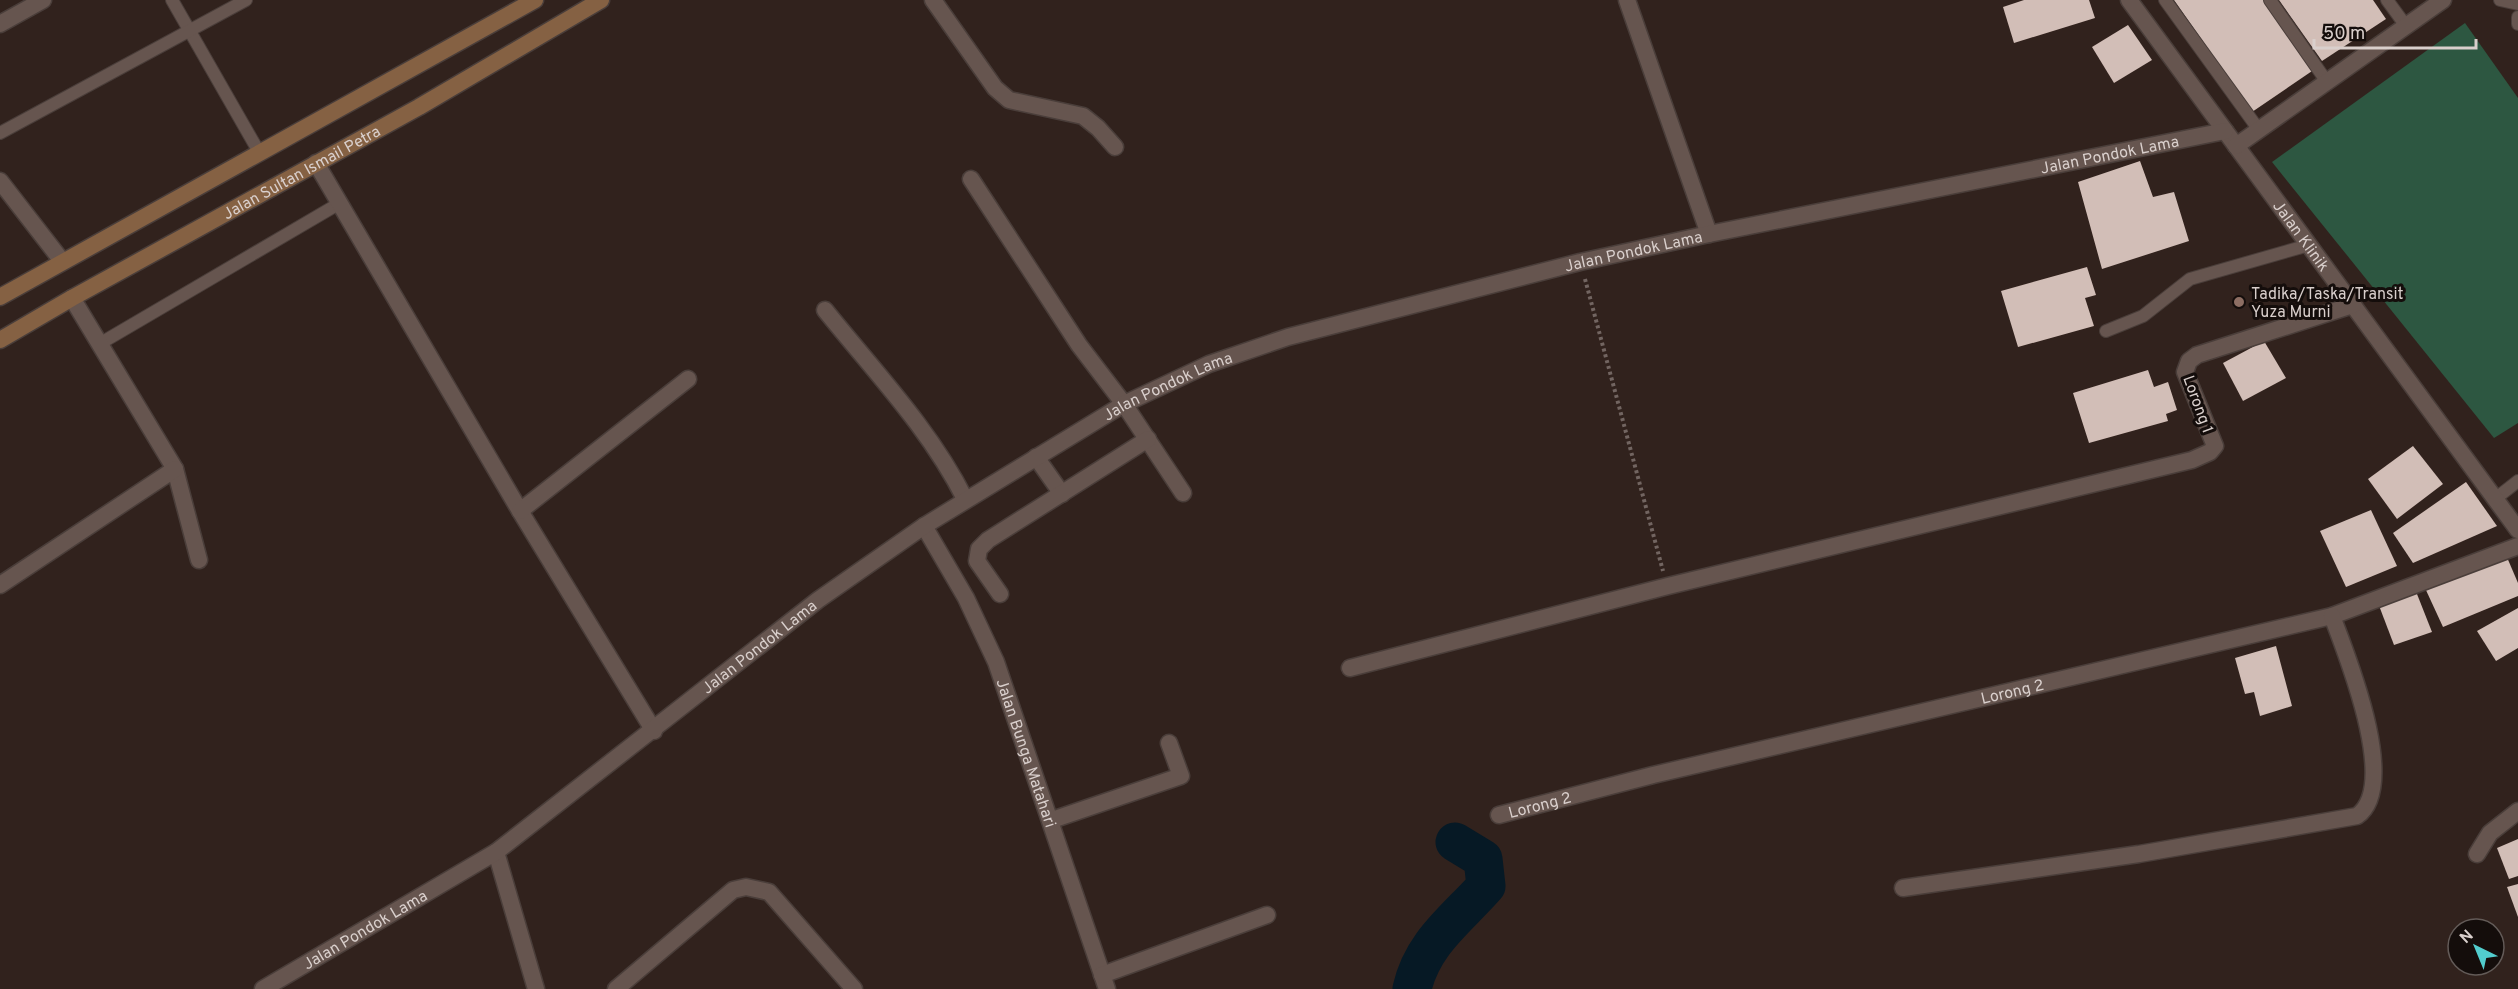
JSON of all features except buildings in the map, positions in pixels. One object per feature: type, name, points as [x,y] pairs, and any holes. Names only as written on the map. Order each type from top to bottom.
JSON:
[{"type":"main road","points":[[0,297],[535,0]]},
{"type":"main road","name":"Jalan Sultan Ismail Petra","points":[[0,340],[72,297],[419,108],[601,0]]},
{"type":"street","points":[[0,24],[43,0]]},
{"type":"street","points":[[933,0],[995,87],[1009,100],[1083,116],[1115,147]]},
{"type":"street","points":[[1627,0],[1709,234]]},
{"type":"street","name":"Jalan Klinik","points":[[2129,0],[2518,530]]},
{"type":"street","points":[[2236,146],[2443,0]]},
{"type":"street","name":"Jalan Pondok Lama","points":[[263,989],[496,852],[654,731],[818,600],[924,526],[1124,404],[1209,364],[1288,337],[1580,262],[2225,131]]},
{"type":"street","points":[[316,163],[520,511],[654,731]]},
{"type":"street","points":[[971,179],[1078,345],[1124,404],[1183,493]]},
{"type":"street","points":[[0,181],[62,261]]},
{"type":"street","points":[[72,297],[175,469],[199,560]]},
{"type":"street","name":"Lorong 1","points":[[1668,586],[2192,460],[2210,452],[2215,446],[2185,372],[2188,361],[2197,355],[2353,305]]},
{"type":"street","points":[[825,310],[931,440],[965,499]]},
{"type":"street","points":[[520,511],[688,379]]},
{"type":"street","points":[[1000,594],[977,561],[979,549],[988,540],[1148,440]]},
{"type":"street","points":[[1036,457],[1062,494]]},
{"type":"street","points":[[0,585],[175,469]]},
{"type":"street","name":"Jalan Bunga Matahari","points":[[924,526],[966,598],[996,662],[1052,820],[1104,982]]},
{"type":"street","name":"Lorong 2","points":[[1499,815],[1653,775],[2332,616],[2518,546]]},
{"type":"street","points":[[1350,668],[1668,586]]},
{"type":"street","points":[[1903,888],[2139,854],[2357,816],[2370,802],[2375,773],[2361,697],[2332,616]]},
{"type":"street","points":[[1052,820],[1181,776],[1168,743]]},
{"type":"street","points":[[2477,854],[2490,833],[2518,811]]},
{"type":"street","points":[[496,852],[536,989]]},
{"type":"street","points":[[616,989],[733,890],[746,887],[769,892],[854,989]]},
{"type":"street","points":[[1104,982],[1267,915]]},
{"type":"lane","points":[[172,0],[259,152]]},
{"type":"lane","points":[[0,133],[246,0]]},
{"type":"lane","points":[[2164,0],[2259,130]]},
{"type":"lane","points":[[2270,0],[2327,82]]},
{"type":"lane","points":[[2387,0],[2406,26]]},
{"type":"lane","points":[[2500,0],[2518,4]]},
{"type":"lane","points":[[2518,17],[2518,24]]},
{"type":"lane","points":[[101,344],[340,203]]},
{"type":"lane","points":[[2106,332],[2144,316],[2190,279],[2309,245]]},
{"type":"lane","points":[[2495,500],[2518,481]]},
{"type":"path","points":[[1580,262],[1668,586]]},
{"type":"green space","points":[[2465,23],[2518,98],[2518,423],[2494,438],[2272,162]]},
{"type":"waterway","points":[[1412,989],[1417,973],[1432,945],[1486,886],[1483,859],[1455,842]]},
{"type":"place","name":"Tadika/Taska/Transit Yuza Murni","points":[[2239,302]]}]
